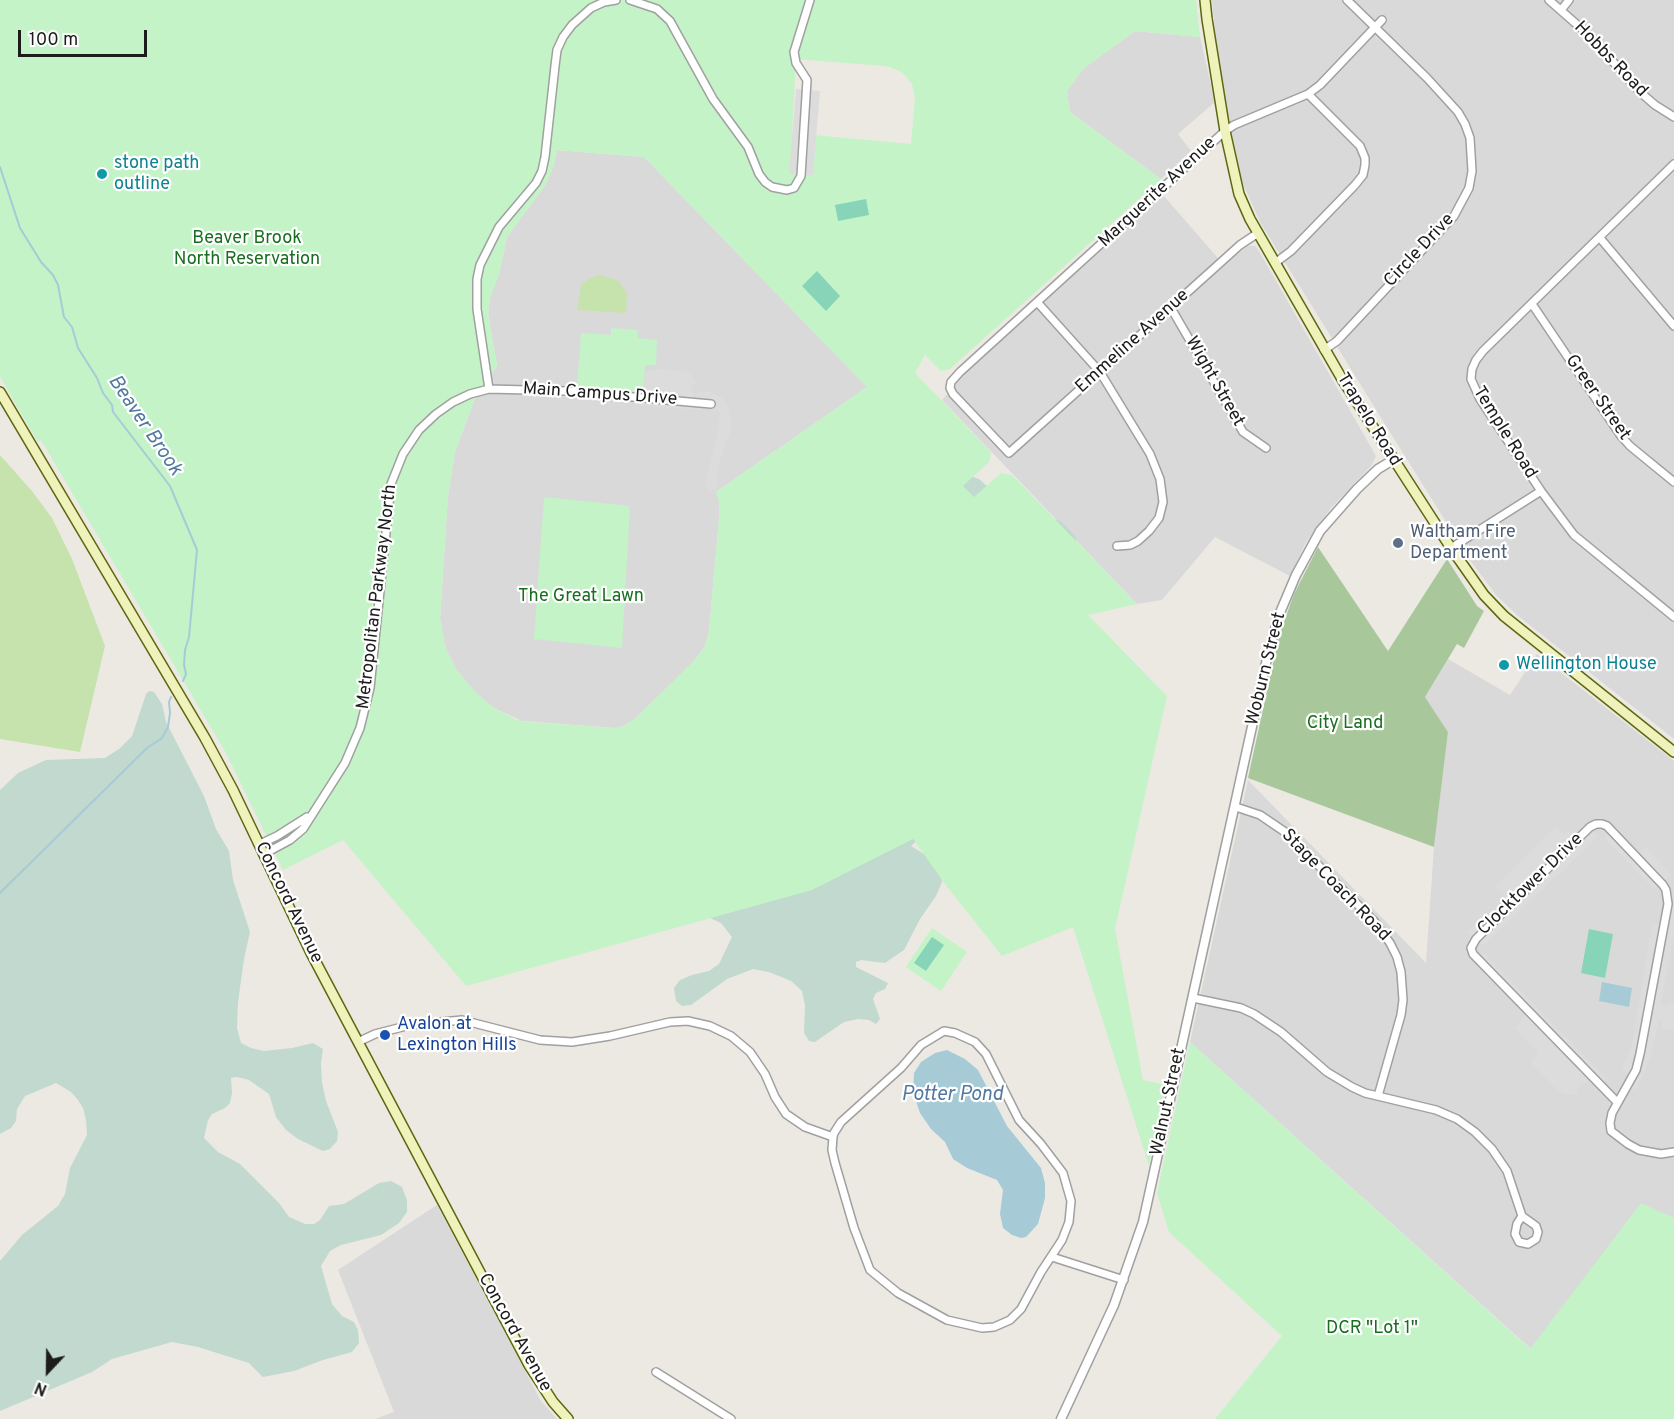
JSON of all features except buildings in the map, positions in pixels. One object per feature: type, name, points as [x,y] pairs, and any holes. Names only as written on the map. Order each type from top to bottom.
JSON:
[{"type":"main road","name":"Trapelo Road","points":[[1205,0],[1225,131],[1239,194],[1257,233],[1324,351],[1451,548],[1493,606],[1674,752]]},
{"type":"main road","name":"Concord Avenue","points":[[0,392],[205,738],[233,790],[311,953],[529,1365],[553,1402],[568,1419]]},
{"type":"street","points":[[489,389],[477,309],[477,279],[480,265],[499,227],[536,183],[542,171],[557,50],[563,37],[572,25],[591,8],[616,0]]},
{"type":"street","points":[[630,0],[657,9],[670,21],[713,99],[748,147],[759,174],[772,187],[788,190],[799,183],[801,176],[807,80],[796,63],[794,52],[810,0]]},
{"type":"street","name":"Circle Drive","points":[[1324,351],[1337,341],[1454,216],[1469,188],[1472,171],[1470,138],[1458,112],[1427,78],[1347,0]]},
{"type":"street","name":"Hobbs Road","points":[[1549,0],[1605,52],[1640,92],[1674,117]]},
{"type":"street","points":[[1562,10],[1569,0]]},
{"type":"street","name":"Marguerite Avenue","points":[[1009,453],[957,400],[950,388],[955,377],[1225,131],[1234,125],[1308,94],[1320,85],[1382,20]]},
{"type":"street","points":[[1275,263],[1291,251],[1355,185],[1363,175],[1365,165],[1364,152],[1360,146],[1308,94]]},
{"type":"street","name":"Temple Road","points":[[1674,164],[1476,360],[1472,369],[1472,379],[1480,399],[1574,535],[1674,617]]},
{"type":"street","name":"Emmeline Avenue","points":[[1009,453],[1240,245],[1257,233]]},
{"type":"street","points":[[1600,238],[1674,326]]},
{"type":"street","points":[[1038,303],[1100,372],[1149,454],[1163,489],[1159,518],[1149,531],[1130,545],[1117,546]]},
{"type":"street","name":"Greer Street","points":[[1532,304],[1621,436],[1674,482]]},
{"type":"street","name":"Wight Street","points":[[1171,308],[1243,432],[1266,448]]},
{"type":"street","name":"Main Campus Drive","points":[[489,389],[566,391],[711,404]]},
{"type":"street","name":"Metropolitan Parkway North","points":[[262,849],[296,835],[345,763],[360,728],[370,688],[391,484],[403,454],[419,430],[436,414],[453,402],[489,389]]},
{"type":"street","name":"Woburn Street","points":[[1242,773],[1273,634],[1296,575],[1316,537],[1337,510],[1372,474],[1393,460]]},
{"type":"street","points":[[1451,548],[1541,490]]},
{"type":"street","name":"Walnut Street","points":[[1061,1419],[1113,1307],[1143,1222],[1242,773]]},
{"type":"street","name":"Stage Coach Road","points":[[1236,807],[1260,815],[1285,832],[1374,921],[1397,957],[1401,972],[1403,1000],[1401,1015],[1378,1096]]},
{"type":"street","name":"Clocktower Drive","points":[[1617,1102],[1479,960],[1471,948],[1476,939],[1590,827],[1602,824],[1607,826],[1663,885],[1668,904],[1636,1070],[1617,1102],[1610,1123],[1611,1131],[1639,1150],[1661,1154],[1674,1152]]},
{"type":"street","points":[[1192,998],[1241,1008],[1254,1014],[1281,1032],[1327,1072],[1352,1087],[1378,1096],[1436,1110],[1457,1119],[1475,1131],[1492,1149],[1507,1171],[1522,1215]]},
{"type":"street","points":[[358,1042],[375,1034],[410,1025],[462,1020],[540,1040],[572,1042],[670,1022],[688,1021],[710,1026],[731,1036],[750,1052],[765,1074],[775,1097],[786,1114],[805,1126],[833,1137]]},
{"type":"street","points":[[944,1031],[956,1033],[975,1042],[986,1054],[998,1075],[1019,1120],[1064,1173],[1071,1201],[1069,1222],[1062,1240],[1021,1309],[1010,1320],[994,1327],[981,1328],[964,1325],[947,1320],[898,1293],[870,1270],[854,1227],[835,1163],[832,1150],[833,1137],[842,1122],[901,1068],[921,1045],[934,1036],[944,1031]]},
{"type":"street","points":[[1052,1257],[1124,1280]]},
{"type":"street","points":[[656,1372],[731,1419]]},
{"type":"shaded area","points":[[1212,0],[1674,0],[1674,739],[1517,615],[1496,595],[1470,560],[1388,429],[1260,222],[1240,177],[1217,55]]},
{"type":"shaded area","points":[[1135,31],[1200,37],[1215,102],[1178,134],[1191,151],[1161,179],[1070,112],[1067,91],[1083,69]]},
{"type":"shaded area","points":[[796,89],[820,91],[813,175],[789,174]]},
{"type":"shaded area","points":[[556,150],[644,157],[867,387],[716,492],[719,501],[719,519],[709,631],[705,646],[695,660],[636,718],[615,728],[522,721],[494,708],[472,690],[456,669],[445,646],[440,618],[448,496],[455,452],[474,401],[497,366],[488,313],[490,298],[499,274],[507,237],[546,184]]},
{"type":"shaded area","points":[[1163,195],[1224,265],[1248,246],[1255,246],[1376,456],[1371,466],[1331,508],[1305,544],[1290,576],[1215,537],[1162,600],[1137,604],[942,400],[963,375]]},
{"type":"shaded area","points":[[658,369],[691,374],[697,383],[691,387],[694,397],[698,391],[711,392],[727,404],[730,413],[730,432],[719,464],[716,482],[718,488],[708,491],[705,481],[717,436],[720,413],[711,404],[703,410],[643,406],[645,373]]},
{"type":"shaded area","points":[[1537,654],[1674,761],[1674,1218],[1641,1204],[1531,1349],[1190,1042],[1248,780],[1426,963],[1434,847],[1448,732],[1425,697],[1448,659],[1510,695]]},
{"type":"shaded area","points":[[1556,826],[1563,834],[1568,830],[1579,841],[1591,829],[1598,837],[1483,946],[1467,932],[1487,912],[1496,923],[1513,905],[1495,886]]},
{"type":"shaded area","points":[[1611,830],[1636,856],[1646,847],[1672,875],[1654,890],[1604,838]]},
{"type":"shaded area","points":[[1671,904],[1674,904],[1674,935],[1661,1004],[1667,1006],[1668,1003],[1674,1004],[1674,1030],[1662,1028],[1663,1021],[1659,1019],[1652,1053],[1636,1091],[1629,1087],[1634,1076],[1621,1070],[1630,1051],[1634,1034],[1652,924],[1667,926]]},
{"type":"shaded area","points":[[1484,953],[1607,1079],[1599,1087],[1590,1079],[1577,1089],[1579,1095],[1564,1094],[1531,1063],[1538,1053],[1515,1028],[1530,1011],[1479,958]]},
{"type":"shaded area","points":[[437,1205],[541,1401],[557,1419],[375,1419],[394,1412],[338,1270]]},
{"type":"green space","name":"Beaver Brook North Reservation","points":[[0,0],[1196,0],[1200,37],[1135,31],[1083,69],[1067,91],[1070,112],[1161,179],[950,369],[941,371],[925,355],[915,373],[991,452],[989,462],[963,486],[974,497],[1001,473],[1012,475],[1137,604],[1088,615],[1167,696],[1115,929],[1143,1080],[1166,1085],[1149,1166],[1073,927],[1002,956],[913,839],[812,890],[466,986],[343,840],[283,870],[226,753],[41,440],[38,442],[0,377]],"holes":[[[796,59],[883,66],[903,73],[912,84],[915,99],[911,144],[792,133]],[[557,150],[644,157],[867,387],[716,492],[719,501],[719,519],[709,631],[705,646],[695,660],[636,718],[615,728],[527,722],[517,720],[494,708],[478,695],[456,669],[445,646],[440,618],[448,496],[455,452],[474,401],[497,366],[488,313],[490,298],[499,274],[507,237],[546,184],[554,166]]]},
{"type":"green space","points":[[866,199],[869,215],[838,221],[835,205]]},
{"type":"green space","points":[[817,271],[840,296],[826,311],[802,286]]},
{"type":"green space","points":[[601,275],[619,281],[627,294],[626,313],[577,310],[581,285],[590,278]]},
{"type":"green space","points":[[611,328],[638,330],[637,338],[657,340],[656,365],[645,365],[643,392],[577,388],[581,333],[611,335]]},
{"type":"green space","points":[[0,455],[52,518],[72,559],[105,646],[80,752],[0,739]]},
{"type":"green space","points":[[970,476],[1062,522],[1076,537],[1077,545],[920,838],[911,846],[932,859],[940,871],[942,882],[936,896],[920,919],[904,950],[885,963],[861,960],[856,962],[856,967],[888,983],[885,989],[876,993],[873,999],[880,1019],[876,1024],[869,1020],[858,1019],[844,1022],[815,1042],[809,1041],[804,1033],[805,1005],[802,991],[791,981],[769,972],[753,969],[727,979],[691,1005],[682,1006],[676,1001],[674,988],[680,980],[709,971],[719,964],[732,937],[721,923],[710,918],[920,532]]},
{"type":"green space","name":"The Great Lawn","points":[[544,497],[630,506],[622,648],[534,639]]},
{"type":"green space","name":"City Land","points":[[1318,547],[1388,651],[1447,559],[1477,606],[1484,611],[1464,648],[1457,644],[1425,697],[1448,732],[1434,847],[1248,778],[1279,636],[1294,594]]},
{"type":"green space","points":[[149,691],[154,692],[162,704],[166,722],[204,796],[216,829],[229,851],[233,880],[250,932],[238,1002],[237,1028],[241,1043],[264,1051],[313,1043],[323,1049],[322,1083],[338,1132],[337,1141],[330,1149],[323,1151],[298,1139],[286,1130],[276,1117],[269,1094],[249,1080],[237,1077],[231,1078],[230,1103],[212,1114],[208,1120],[204,1138],[218,1152],[240,1164],[279,1203],[289,1217],[305,1224],[314,1224],[320,1220],[329,1206],[344,1204],[379,1183],[391,1181],[402,1187],[407,1200],[407,1212],[399,1223],[381,1235],[341,1245],[330,1251],[321,1266],[332,1304],[342,1316],[354,1322],[358,1330],[359,1343],[352,1352],[294,1371],[263,1377],[249,1363],[198,1347],[172,1342],[112,1359],[92,1372],[0,1411],[0,1261],[22,1235],[58,1206],[65,1194],[70,1168],[87,1135],[83,1108],[71,1092],[56,1083],[25,1096],[17,1109],[16,1121],[11,1128],[0,1134],[0,790],[18,773],[46,760],[105,758],[119,749],[132,736]]},
{"type":"green space","points":[[932,928],[967,952],[941,991],[906,967]]},
{"type":"green space","points":[[1589,929],[1613,934],[1605,978],[1581,973]]},
{"type":"green space","points":[[932,937],[944,945],[926,971],[914,963]]},
{"type":"green space","name":"DCR \"Lot 1\"","points":[[1190,1042],[1530,1349],[1641,1203],[1674,1218],[1674,1419],[1215,1419],[1282,1336],[1169,1232],[1157,1193]]},
{"type":"water","points":[[1602,982],[1632,988],[1629,1007],[1599,1001]]},
{"type":"water","name":"Potter Pond","points":[[947,1050],[965,1059],[978,1070],[1007,1126],[1041,1168],[1045,1183],[1045,1198],[1038,1224],[1026,1237],[1012,1235],[1003,1228],[1000,1214],[1003,1190],[997,1180],[967,1168],[953,1159],[945,1142],[931,1129],[920,1113],[913,1092],[914,1073],[921,1062],[935,1053]]},
{"type":"waterway","name":"Beaver Brook","points":[[0,167],[20,228],[58,285],[64,317],[72,327],[78,348],[112,405],[113,412],[170,486],[197,550],[189,637],[185,650],[186,674],[183,681]]},
{"type":"waterway","name":"Beaver Brook","points":[[0,893],[147,748],[162,738],[168,727],[171,697]]},
{"type":"place","name":"stone path outline","points":[[102,174]]},
{"type":"place","name":"Waltham Fire Department","points":[[1398,543]]},
{"type":"place","name":"Wellington House","points":[[1504,665]]},
{"type":"place","name":"Avalon at Lexington Hills","points":[[385,1035]]}]
